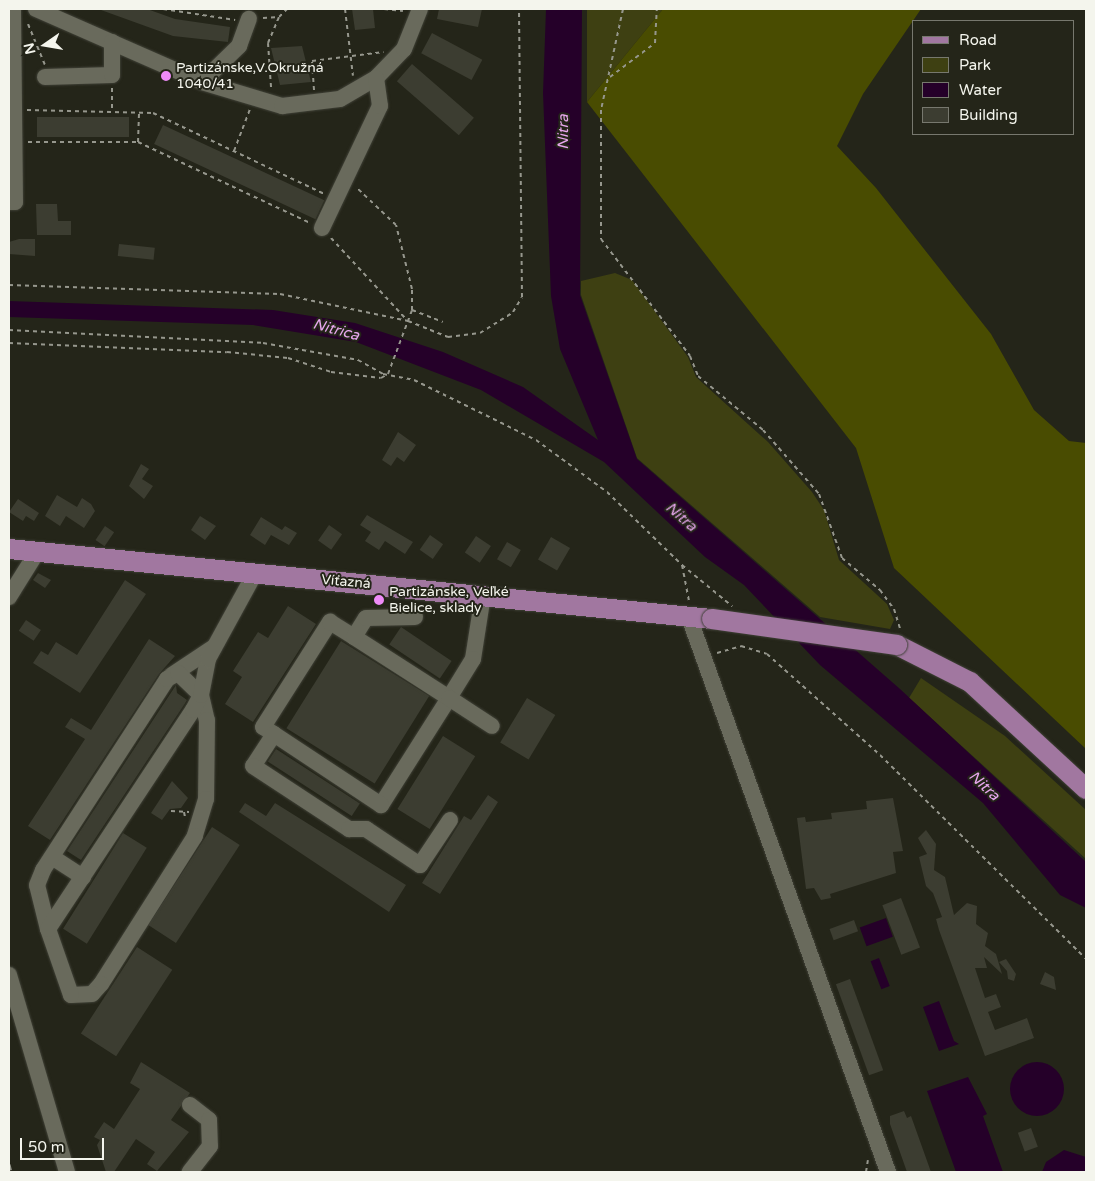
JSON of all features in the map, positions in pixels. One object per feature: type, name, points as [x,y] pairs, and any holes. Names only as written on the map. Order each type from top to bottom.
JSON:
[{"type":"main road","name":"Víťazná","points":[[9,549],[689,617],[900,646]]},
{"type":"main road","points":[[900,646],[970,682],[1086,789]]},
{"type":"street","points":[[9,202],[15,202],[13,9]]},
{"type":"street","points":[[36,9],[202,82],[253,101],[272,105],[315,105],[357,91],[376,78],[404,49],[417,9]]},
{"type":"street","points":[[202,82],[238,46],[249,19]]},
{"type":"street","points":[[45,69],[112,75],[112,42]]},
{"type":"street","points":[[322,228],[380,106],[376,78]]},
{"type":"street","points":[[9,597],[37,552]]},
{"type":"street","points":[[215,647],[172,675],[52,857],[37,885],[66,990],[80,998],[92,994],[203,820],[207,728],[201,695],[202,675],[255,573]]},
{"type":"street","points":[[366,829],[473,659],[483,595]]},
{"type":"street","points":[[354,637],[366,618],[415,617]]},
{"type":"street","points":[[689,617],[701,659],[888,1172]]},
{"type":"street","points":[[381,805],[263,727],[330,622],[492,726]]},
{"type":"street","points":[[172,675],[185,676],[201,695]]},
{"type":"street","points":[[48,929],[201,695]]},
{"type":"street","points":[[274,734],[253,766],[349,829],[366,829],[420,865],[450,820]]},
{"type":"street","points":[[52,857],[83,877]]},
{"type":"street","points":[[9,975],[67,1172]]},
{"type":"street","points":[[190,1105],[209,1120],[210,1146],[190,1172]]},
{"type":"path","points":[[163,9],[213,18],[249,19],[279,17]]},
{"type":"path","points":[[272,105],[268,43],[279,17],[287,9]]},
{"type":"path","points":[[345,9],[355,84]]},
{"type":"path","points":[[384,9],[417,9]]},
{"type":"path","points":[[9,285],[280,294],[408,321],[442,335],[464,337],[508,317],[520,302],[519,9]]},
{"type":"path","points":[[623,9],[612,43],[610,77],[601,110],[601,239],[690,356],[698,376],[763,430],[819,494],[842,558],[880,590],[894,609],[900,646]]},
{"type":"path","points":[[610,77],[655,42],[656,9]]},
{"type":"path","points":[[28,24],[45,69]]},
{"type":"path","points":[[315,97],[312,61],[391,51]]},
{"type":"path","points":[[112,75],[112,110]]},
{"type":"path","points":[[234,152],[253,101]]},
{"type":"path","points":[[14,110],[139,111],[234,152],[336,200]]},
{"type":"path","points":[[138,142],[139,111]]},
{"type":"path","points":[[15,142],[138,142],[322,228],[408,321]]},
{"type":"path","points":[[9,343],[227,352],[288,358],[374,379],[388,374],[412,310],[408,265],[396,225],[348,175]]},
{"type":"path","points":[[412,310],[443,322]]},
{"type":"path","points":[[9,330],[263,343],[358,360],[388,374],[472,405],[536,440],[607,492],[682,565],[738,615]]},
{"type":"path","points":[[682,565],[689,617]]},
{"type":"path","points":[[756,643],[759,649],[868,743],[1086,959]]},
{"type":"path","points":[[701,659],[732,646],[759,649]]},
{"type":"path","points":[[185,817],[190,808]]},
{"type":"green space","points":[[587,9],[663,9],[587,102]]},
{"type":"green space","points":[[615,273],[632,280],[688,357],[696,377],[768,442],[812,492],[824,510],[839,560],[887,604],[894,620],[890,629],[820,617],[637,458],[581,295],[581,281]]},
{"type":"green space","points":[[921,678],[1005,736],[1086,810],[1086,859],[909,698]]},
{"type":"shaded area","points":[[663,9],[921,9],[863,94],[837,146],[876,188],[991,334],[1034,410],[1069,441],[1086,443],[1086,749],[894,568],[856,448],[587,102]]},
{"type":"water","points":[[546,9],[582,9],[580,295],[637,459],[900,689],[1086,862],[1086,908],[1060,895],[983,803],[820,665],[744,585],[705,557],[604,462],[481,390],[356,342],[253,325],[9,317],[9,301],[273,310],[355,323],[443,352],[523,387],[598,440],[560,349],[551,296],[543,93]]},
{"type":"water","points":[[886,918],[893,937],[867,946],[860,928]]},
{"type":"water","points":[[879,958],[890,986],[881,989],[871,961]]},
{"type":"water","points":[[939,1001],[954,1041],[959,1044],[939,1051],[923,1007]]},
{"type":"water","points":[[1032,1062],[1042,1062],[1052,1066],[1060,1074],[1064,1089],[1060,1104],[1052,1112],[1042,1116],[1032,1116],[1022,1112],[1014,1104],[1010,1094],[1010,1084],[1014,1074],[1022,1066]]},
{"type":"water","points":[[968,1077],[987,1114],[983,1116],[1003,1172],[956,1172],[927,1091]]},
{"type":"water","points":[[1064,1150],[1086,1157],[1086,1172],[1042,1172],[1046,1162]]},
{"type":"building","points":[[147,9],[175,19],[230,27],[228,42],[173,36],[101,10]]},
{"type":"building","points":[[352,9],[373,9],[375,28],[355,30]]},
{"type":"building","points":[[439,9],[482,9],[478,27],[437,19]]},
{"type":"building","points":[[432,33],[482,60],[472,80],[421,53]]},
{"type":"building","points":[[302,46],[311,82],[280,85],[271,48]]},
{"type":"building","points":[[412,64],[474,118],[459,135],[397,81]]},
{"type":"building","points":[[37,117],[129,117],[129,137],[37,137]]},
{"type":"building","points":[[163,125],[324,200],[315,219],[154,144]]},
{"type":"building","points":[[36,204],[57,204],[58,221],[71,221],[71,235],[37,235]]},
{"type":"building","points":[[19,239],[35,239],[35,256],[9,254],[9,242]]},
{"type":"building","points":[[119,244],[155,248],[154,260],[118,256]]},
{"type":"building","points":[[398,432],[416,445],[404,462],[397,457],[391,466],[382,460]]},
{"type":"building","points":[[141,464],[149,469],[142,479],[153,486],[144,499],[129,486]]},
{"type":"building","points":[[57,495],[77,507],[82,498],[91,504],[95,511],[84,528],[66,516],[60,526],[45,516]]},
{"type":"building","points":[[18,499],[39,513],[34,521],[26,516],[23,521],[9,512]]},
{"type":"building","points":[[367,515],[413,542],[405,554],[385,541],[379,550],[365,541],[371,532],[360,525]]},
{"type":"building","points":[[200,516],[216,526],[205,540],[191,530]]},
{"type":"building","points":[[261,517],[282,530],[285,526],[297,533],[289,545],[271,535],[265,545],[250,535]]},
{"type":"building","points":[[329,525],[342,534],[331,550],[318,541]]},
{"type":"building","points":[[105,526],[114,532],[105,546],[95,540]]},
{"type":"building","points":[[430,535],[443,544],[433,559],[420,550]]},
{"type":"building","points":[[476,536],[491,546],[480,563],[465,553]]},
{"type":"building","points":[[551,537],[570,548],[557,571],[538,560]]},
{"type":"building","points":[[507,542],[521,550],[511,567],[497,559]]},
{"type":"building","points":[[38,573],[51,580],[45,588],[33,580]]},
{"type":"building","points":[[125,580],[146,594],[80,693],[33,663],[41,651],[48,655],[56,642],[77,655]]},
{"type":"building","points":[[288,606],[316,624],[253,722],[225,704],[242,677],[233,671],[258,632],[268,638]]},
{"type":"building","points":[[26,620],[41,630],[34,641],[19,631]]},
{"type":"building","points":[[401,627],[452,661],[440,679],[389,644]]},
{"type":"building","points":[[149,639],[175,656],[159,674],[50,840],[28,826],[85,739],[65,727],[71,718],[91,730]]},
{"type":"building","points":[[341,641],[429,696],[375,783],[286,728]]},
{"type":"building","points":[[176,685],[177,693],[187,700],[81,860],[67,851]]},
{"type":"building","points":[[527,698],[555,715],[529,760],[500,743]]},
{"type":"building","points":[[443,736],[475,756],[430,829],[397,809]]},
{"type":"building","points":[[276,749],[360,803],[352,816],[268,762]]},
{"type":"building","points":[[172,781],[188,798],[181,808],[170,809],[162,820],[151,813]]},
{"type":"building","points":[[488,795],[498,802],[440,894],[422,883],[464,816],[471,820]]},
{"type":"building","points":[[893,798],[903,851],[893,852],[896,873],[830,894],[831,898],[821,900],[814,888],[806,889],[797,818],[805,817],[806,822],[832,819],[831,813],[867,809],[866,801]]},
{"type":"building","points":[[245,803],[266,816],[275,803],[406,885],[389,912],[239,812]]},
{"type":"building","points":[[212,827],[240,845],[176,943],[148,925]]},
{"type":"building","points":[[926,830],[936,844],[934,870],[945,877],[954,915],[967,903],[977,906],[976,924],[988,933],[985,946],[996,954],[1002,974],[984,957],[987,968],[975,968],[985,998],[996,994],[1001,1007],[988,1012],[995,1030],[1027,1018],[1034,1038],[985,1056],[939,930],[936,919],[942,917],[933,893],[926,886],[919,857],[927,854],[918,838]]},
{"type":"building","points":[[123,833],[147,848],[87,944],[63,929]]},
{"type":"building","points":[[901,898],[920,947],[901,955],[882,905]]},
{"type":"building","points":[[854,920],[858,931],[834,940],[830,929]]},
{"type":"building","points":[[137,947],[172,970],[116,1056],[81,1033]]},
{"type":"building","points":[[1006,959],[1016,974],[1014,981],[1008,979],[1007,971],[999,962]]},
{"type":"building","points":[[1045,972],[1054,977],[1056,990],[1040,984]]},
{"type":"building","points":[[850,979],[883,1070],[869,1075],[836,984]]},
{"type":"building","points":[[141,1062],[190,1093],[171,1120],[189,1132],[157,1171],[147,1164],[155,1152],[136,1139],[114,1172],[106,1172],[97,1145],[100,1140],[94,1137],[104,1122],[114,1129],[140,1089],[130,1083]]},
{"type":"building","points":[[904,1111],[907,1118],[911,1116],[931,1172],[907,1172],[890,1124],[890,1116]]},
{"type":"building","points":[[1031,1128],[1038,1147],[1025,1152],[1018,1133]]},
{"type":"railway","points":[[9,1164],[11,1172]]},
{"type":"place","name":"Partizánske,V.Okružná 1040/41","points":[[166,76]]},
{"type":"place","name":"Partizánske, Veľké Bielice, sklady","points":[[379,600]]},
{"type":"water label","name":"Nitra","points":[[564,132]]},
{"type":"water label","name":"Nitrica","points":[[336,330]]},
{"type":"water label","name":"Nitra","points":[[681,517]]},
{"type":"water label","name":"Nitra","points":[[984,786]]}]
